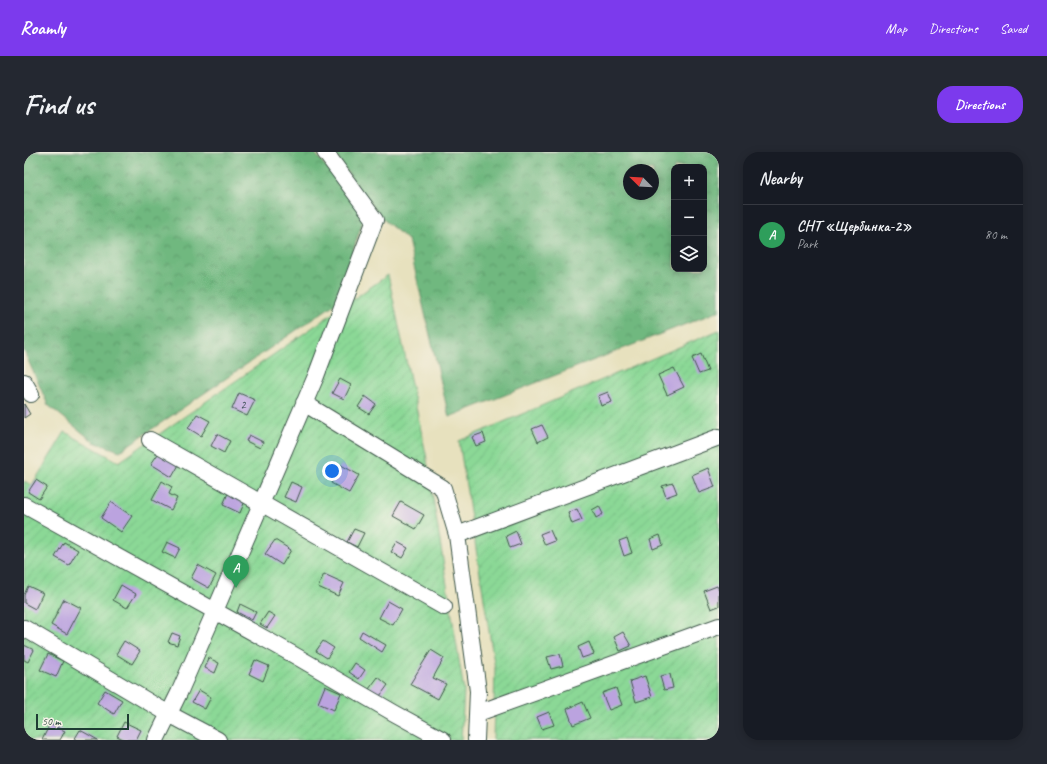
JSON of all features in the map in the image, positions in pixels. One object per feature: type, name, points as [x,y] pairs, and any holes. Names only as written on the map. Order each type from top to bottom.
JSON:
[{"type":"street","points":[[156,740],[215,611],[316,376],[375,220],[324,152]]},
{"type":"street","points":[[304,403],[443,488],[457,534],[478,692],[476,740]]},
{"type":"street","points":[[457,534],[719,437]]},
{"type":"street","points":[[150,440],[444,607]]},
{"type":"street","points":[[24,505],[443,740]]},
{"type":"street","points":[[478,713],[719,626]]},
{"type":"street","points":[[24,628],[169,714],[218,740]]},
{"type":"green space","points":[[24,152],[314,152],[365,214],[336,303],[120,451],[94,442],[48,405],[24,351]]},
{"type":"green space","points":[[333,152],[719,152],[719,311],[449,417],[408,240],[384,220],[359,189]]},
{"type":"green space","points":[[388,275],[426,454],[464,691],[461,740],[24,740],[24,481],[32,485],[65,432],[119,462]]},
{"type":"green space","points":[[719,330],[719,740],[493,740],[495,669],[459,441]]},
{"type":"building","points":[[701,354],[708,371],[699,374],[692,358]]},
{"type":"building","points":[[674,368],[684,387],[667,395],[658,375]]},
{"type":"building","points":[[340,379],[351,385],[344,399],[332,393]]},
{"type":"building","points":[[608,392],[612,402],[601,406],[598,396]]},
{"type":"building","points":[[239,393],[255,400],[247,416],[232,409]]},
{"type":"building","points":[[365,396],[376,404],[369,414],[358,407]]},
{"type":"building","points":[[24,404],[30,414],[24,418]]},
{"type":"building","points":[[197,414],[210,421],[201,436],[188,428]]},
{"type":"building","points":[[542,425],[548,437],[538,442],[532,429]]},
{"type":"building","points":[[483,433],[486,442],[476,446],[472,437]]},
{"type":"building","points":[[217,434],[230,441],[224,453],[211,446]]},
{"type":"building","points":[[249,435],[263,442],[260,448],[246,441]]},
{"type":"building","points":[[160,451],[180,463],[172,477],[151,464]]},
{"type":"building","points":[[341,465],[359,475],[349,493],[331,483]]},
{"type":"building","points":[[708,468],[715,487],[699,493],[692,475]]},
{"type":"building","points":[[36,480],[47,487],[39,499],[28,492]]},
{"type":"building","points":[[162,481],[172,487],[169,494],[177,498],[171,510],[152,500]]},
{"type":"building","points":[[291,482],[302,487],[296,502],[284,497]]},
{"type":"building","points":[[673,483],[677,493],[666,497],[662,486]]},
{"type":"building","points":[[228,493],[245,501],[240,513],[223,505]]},
{"type":"building","points":[[111,502],[132,516],[121,532],[101,518]]},
{"type":"building","points":[[401,502],[424,515],[416,529],[393,516]]},
{"type":"building","points":[[599,506],[603,514],[596,518],[592,510]]},
{"type":"building","points":[[577,509],[582,520],[572,524],[568,513]]},
{"type":"building","points":[[354,529],[364,533],[357,547],[347,542]]},
{"type":"building","points":[[550,530],[555,541],[545,545],[540,534]]},
{"type":"building","points":[[516,531],[521,544],[510,548],[506,536]]},
{"type":"building","points":[[660,535],[663,545],[653,549],[650,539]]},
{"type":"building","points":[[627,538],[632,553],[624,556],[619,541]]},
{"type":"building","points":[[275,540],[291,550],[282,565],[265,554]]},
{"type":"building","points":[[64,542],[78,550],[69,565],[55,557]]},
{"type":"building","points":[[167,542],[180,548],[175,558],[162,552]]},
{"type":"building","points":[[397,542],[408,548],[402,558],[391,552]]},
{"type":"building","points":[[198,565],[216,575],[209,588],[191,578]]},
{"type":"building","points":[[324,574],[344,583],[338,596],[318,587]]},
{"type":"building","points":[[121,585],[136,594],[127,608],[113,600]]},
{"type":"building","points":[[28,586],[43,593],[35,609],[24,603],[24,595]]},
{"type":"building","points":[[717,586],[719,590],[719,606],[711,609],[704,591]]},
{"type":"building","points":[[64,599],[81,608],[67,634],[51,625]]},
{"type":"building","points":[[388,601],[402,609],[393,625],[379,618]]},
{"type":"building","points":[[240,604],[256,612],[252,620],[237,612]]},
{"type":"building","points":[[268,612],[275,616],[267,628],[260,624]]},
{"type":"building","points":[[362,631],[386,645],[382,652],[359,637]]},
{"type":"building","points":[[623,632],[631,646],[620,651],[614,637]]},
{"type":"building","points":[[172,633],[180,636],[177,645],[168,642]]},
{"type":"building","points":[[124,641],[140,651],[132,664],[116,654]]},
{"type":"building","points":[[323,641],[334,648],[327,658],[316,651]]},
{"type":"building","points":[[589,642],[594,654],[582,658],[578,647]]},
{"type":"building","points":[[24,645],[34,650],[28,662],[24,660]]},
{"type":"building","points":[[431,650],[444,658],[433,678],[446,684],[438,699],[410,684]]},
{"type":"building","points":[[48,654],[63,661],[56,677],[40,670]]},
{"type":"building","points":[[560,654],[563,666],[551,669],[547,657]]},
{"type":"building","points":[[209,658],[219,663],[215,673],[205,668]]},
{"type":"building","points":[[255,660],[269,666],[263,681],[249,674]]},
{"type":"building","points":[[355,663],[365,670],[359,679],[349,672]]},
{"type":"building","points":[[670,674],[673,688],[664,690],[660,676]]},
{"type":"building","points":[[645,676],[652,697],[636,702],[630,681]]},
{"type":"building","points":[[378,677],[388,685],[380,696],[369,689]]},
{"type":"building","points":[[325,686],[341,693],[334,710],[318,703]]},
{"type":"building","points":[[616,688],[622,705],[609,710],[602,693]]},
{"type":"building","points":[[105,690],[122,700],[114,714],[97,703]]},
{"type":"building","points":[[199,690],[211,697],[205,709],[192,702]]},
{"type":"building","points":[[583,702],[590,718],[573,725],[567,709]]},
{"type":"building","points":[[549,712],[554,725],[542,729],[537,717]]},
{"type":"building","points":[[124,722],[141,730],[136,740],[125,740],[117,736]]},
{"type":"building","points":[[50,724],[65,731],[60,740],[42,740]]},
{"type":"building","points":[[80,730],[98,740],[74,740]]},
{"type":"place","name":"СНТ «Щербинка-2»","points":[[236,588]]}]
